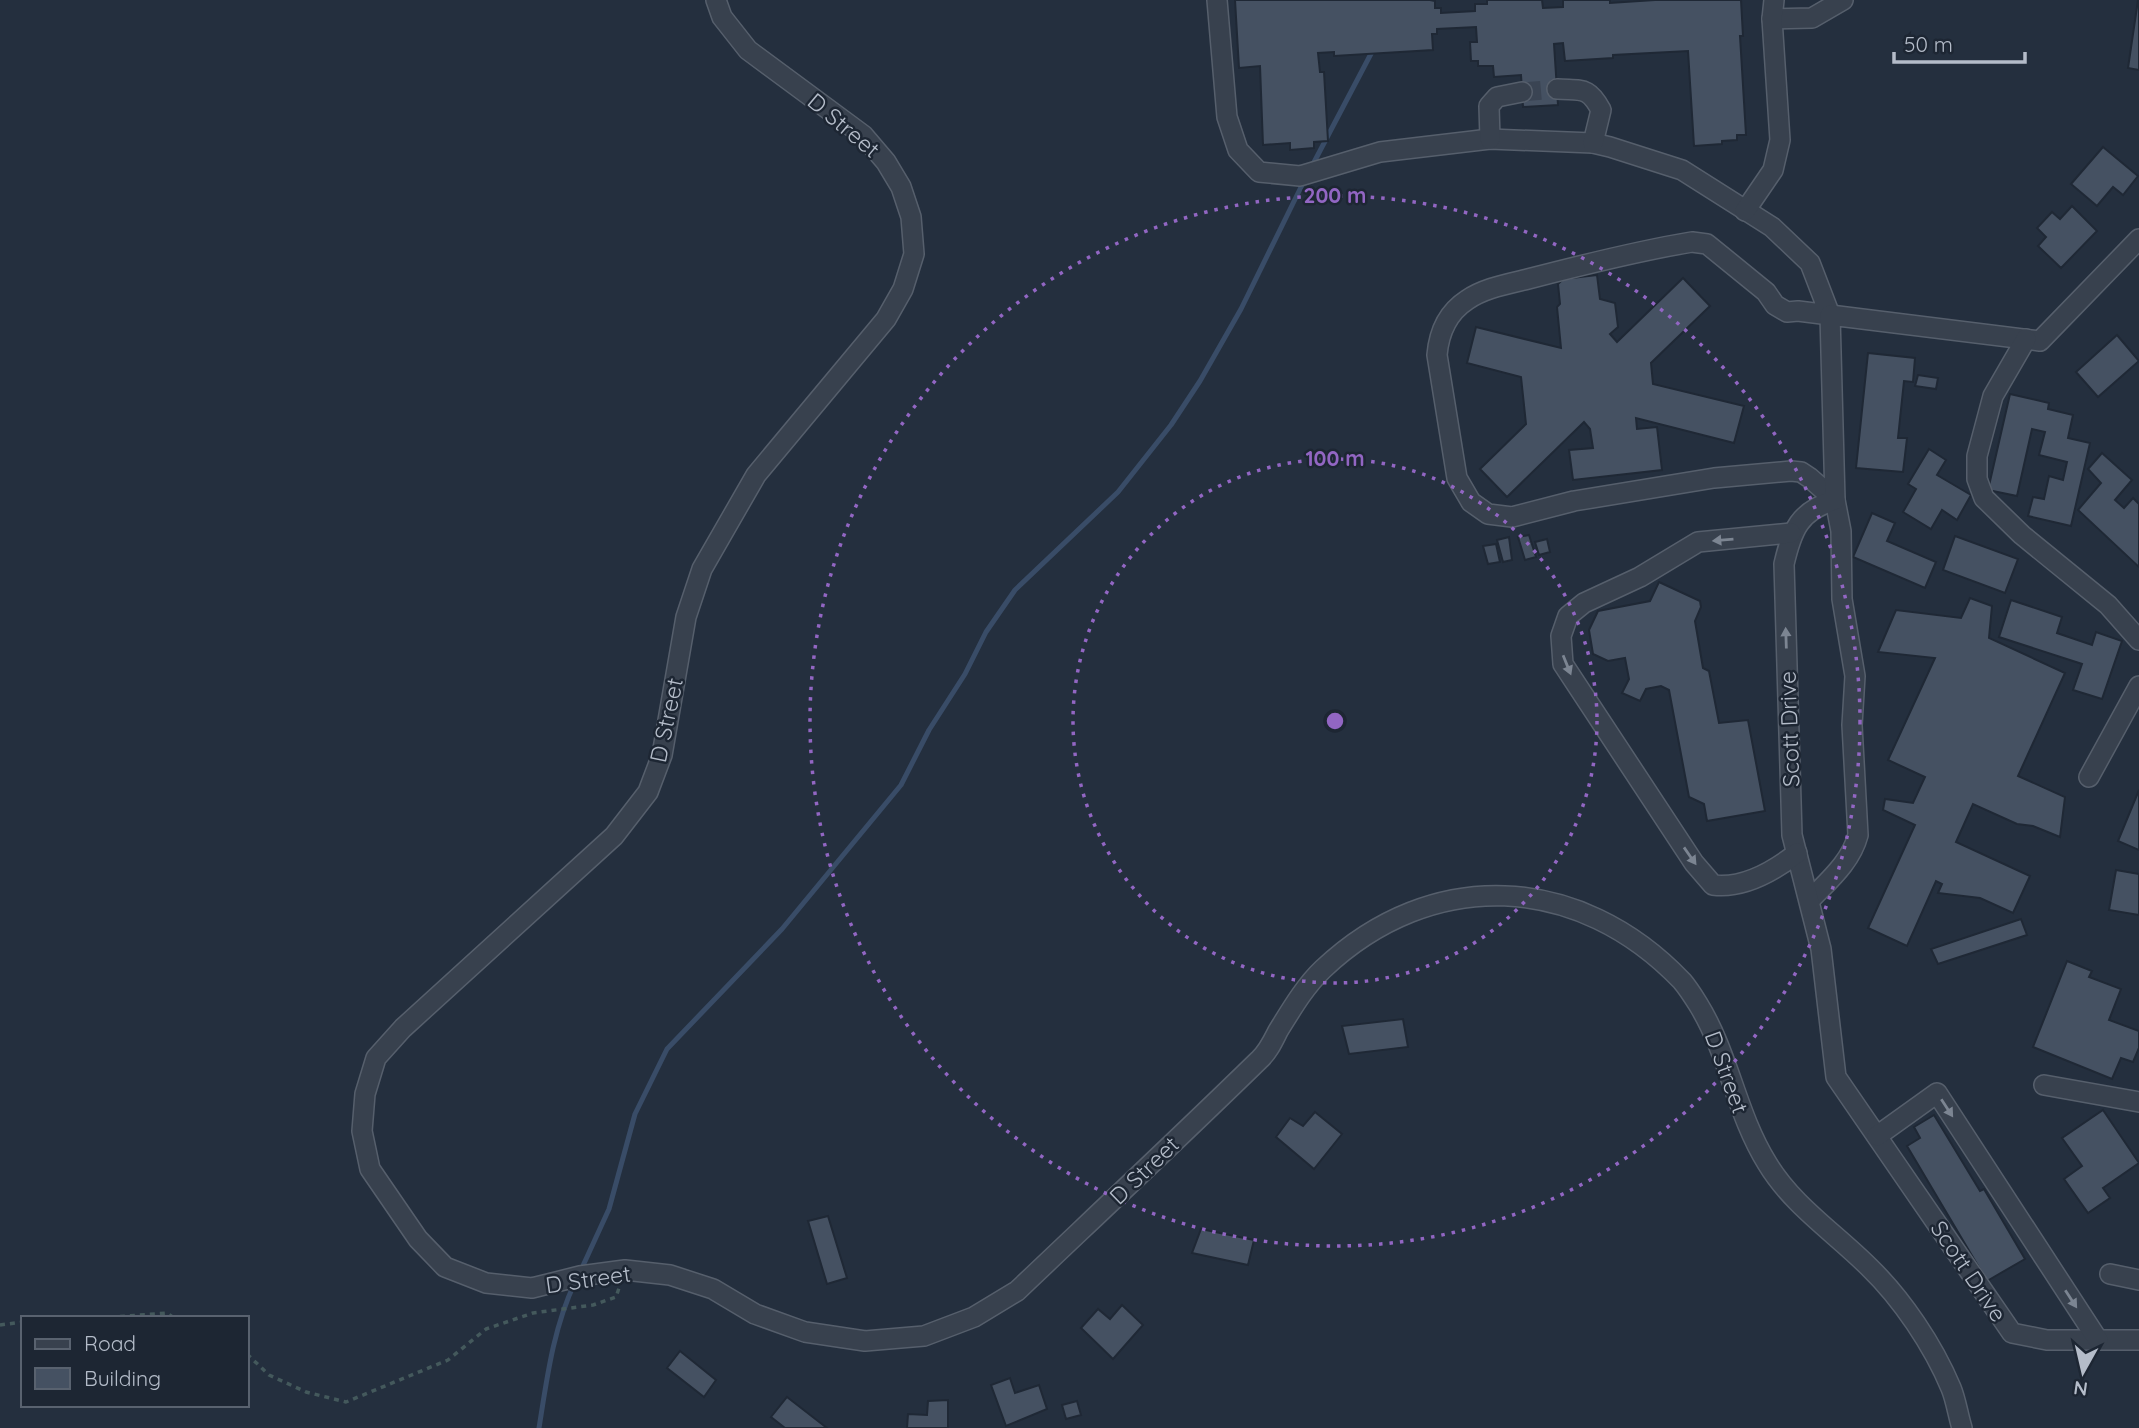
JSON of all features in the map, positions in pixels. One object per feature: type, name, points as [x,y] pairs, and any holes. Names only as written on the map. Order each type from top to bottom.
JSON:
[{"type":"street","name":"D Street","points":[[716,0],[722,17],[748,50],[863,135],[886,162],[901,187],[911,217],[914,254],[903,289],[886,319],[756,475],[702,569],[686,617],[662,755],[648,792],[614,836],[403,1028],[376,1058],[365,1094],[362,1131],[370,1170],[418,1239],[445,1267],[486,1283],[532,1288],[580,1276],[625,1270],[670,1275],[713,1289],[755,1314],[805,1332],[865,1341],[924,1336],[974,1317],[1017,1291],[1264,1056],[1294,1006],[1321,971],[1361,937],[1406,912],[1474,895],[1527,897],[1586,913],[1633,937],[1685,983],[1714,1029],[1746,1123],[1768,1165],[1793,1198],[1872,1269],[1903,1307],[1930,1348],[1951,1389],[1962,1428]]},
{"type":"street","points":[[1217,0],[1227,117],[1238,150],[1259,173],[1300,176],[1380,152],[1490,139],[1593,143],[1682,170],[1772,228],[1810,263],[1830,315],[1835,500],[1841,531],[1842,599],[1854,668],[1852,725],[1858,835],[1855,846],[1843,864],[1810,901]]},
{"type":"street","points":[[1745,211],[1773,170],[1780,139],[1773,10],[1812,18],[1843,0]]},
{"type":"street","points":[[1557,89],[1584,91],[1592,95],[1601,110],[1593,143]]},
{"type":"street","points":[[1490,139],[1489,106],[1497,97],[1522,92]]},
{"type":"street","points":[[1835,500],[1801,471],[1791,471],[1701,480],[1574,501],[1512,516],[1488,514],[1471,502],[1457,478],[1437,355],[1439,336],[1449,317],[1467,300],[1489,289],[1582,265],[1692,242],[1707,244],[1766,292],[1777,290],[1793,300],[1798,311],[2040,341],[2139,239]]},
{"type":"street","points":[[2026,339],[1993,396],[1977,456],[1977,479],[1984,498],[2022,535],[2108,605],[2139,640]]},
{"type":"street","points":[[1797,853],[1775,870],[1728,887],[1713,885],[1694,863],[1563,664],[1561,636],[1568,616],[1584,603],[1640,577],[1698,542],[1791,533],[1816,506],[1835,500]]},
{"type":"street","name":"Scott Drive","points":[[1791,533],[1784,564],[1793,835],[1821,949],[1836,1077],[2012,1333],[2047,1340],[2139,1340]]},
{"type":"street","points":[[2089,777],[2139,685]]},
{"type":"street","points":[[2044,1085],[2139,1102]]},
{"type":"street","points":[[1877,1136],[1937,1093],[2098,1340]]},
{"type":"street","points":[[2110,1274],[2139,1280]]},
{"type":"path","points":[[248,1355],[269,1375],[306,1392],[346,1402],[448,1360],[486,1329],[533,1313],[593,1305],[616,1297],[625,1270]]},
{"type":"path","points":[[127,1316],[167,1313],[171,1316]]},
{"type":"path","points":[[0,1325],[21,1322]]},
{"type":"building","points":[[1235,0],[1430,0],[1435,1],[1435,8],[1441,8],[1441,13],[1475,11],[1475,4],[1487,4],[1487,0],[1542,0],[1543,8],[1563,7],[1563,0],[1610,0],[1610,3],[1741,0],[1743,36],[1740,36],[1746,135],[1737,135],[1737,140],[1722,141],[1722,144],[1694,146],[1688,51],[1565,61],[1563,43],[1554,44],[1558,105],[1523,107],[1521,75],[1494,77],[1493,66],[1478,66],[1478,61],[1471,61],[1470,42],[1477,42],[1476,27],[1437,29],[1437,34],[1432,34],[1433,50],[1334,56],[1334,52],[1318,53],[1320,72],[1324,72],[1328,141],[1314,142],[1314,148],[1290,150],[1290,143],[1263,145],[1260,66],[1239,68]]},
{"type":"building","points":[[2139,0],[2139,70],[2128,68]]},
{"type":"building","points":[[2103,147],[2138,176],[2123,195],[2113,187],[2097,206],[2071,184]]},
{"type":"building","points":[[2072,206],[2097,231],[2061,268],[2038,246],[2046,237],[2037,228],[2052,212],[2060,219]]},
{"type":"building","points":[[1597,275],[1600,299],[1615,303],[1618,327],[1610,334],[1617,342],[1683,278],[1710,306],[1651,363],[1653,384],[1744,406],[1734,443],[1636,418],[1637,429],[1657,427],[1662,470],[1573,480],[1569,450],[1593,448],[1590,429],[1584,422],[1507,497],[1480,469],[1526,424],[1521,377],[1467,363],[1476,327],[1561,348],[1558,284],[1563,279]]},
{"type":"building","points":[[2117,335],[2139,361],[2098,397],[2076,372]]},
{"type":"building","points":[[1868,353],[1915,358],[1913,382],[1904,381],[1898,438],[1907,438],[1903,472],[1856,468]]},
{"type":"building","points":[[1918,375],[1938,378],[1936,389],[1915,386]]},
{"type":"building","points":[[2010,394],[2049,403],[2048,409],[2073,415],[2068,438],[2090,443],[2071,526],[2028,516],[2033,497],[2044,499],[2049,476],[2063,480],[2067,462],[2039,455],[2045,432],[2032,429],[2017,496],[1988,490]]},
{"type":"building","points":[[1929,449],[1946,460],[1937,475],[1971,495],[1957,520],[1942,510],[1931,529],[1903,512],[1916,489],[1908,484]]},
{"type":"building","points":[[2102,453],[2132,480],[2115,500],[2124,508],[2133,498],[2139,504],[2139,567],[2078,510],[2101,483],[2088,469]]},
{"type":"building","points":[[1872,513],[1895,523],[1887,541],[1936,562],[1925,588],[1853,557]]},
{"type":"building","points":[[1529,535],[1536,557],[1525,560],[1518,537]]},
{"type":"building","points":[[1955,536],[2018,559],[2005,593],[1943,570]]},
{"type":"building","points":[[1509,537],[1512,560],[1503,562],[1497,540]]},
{"type":"building","points":[[1547,539],[1550,552],[1539,555],[1535,542]]},
{"type":"building","points":[[1496,544],[1500,562],[1488,564],[1483,546]]},
{"type":"building","points":[[1659,582],[1700,601],[1701,607],[1695,621],[1703,668],[1709,671],[1719,723],[1748,720],[1765,811],[1707,821],[1704,804],[1689,797],[1669,690],[1661,686],[1646,689],[1640,701],[1622,693],[1629,679],[1625,658],[1608,661],[1593,654],[1589,630],[1598,611],[1650,601]]},
{"type":"building","points":[[1970,598],[1992,606],[1989,638],[2065,673],[2018,776],[2065,797],[2060,837],[2033,826],[2017,824],[1973,804],[1956,842],[2030,876],[2013,913],[1980,898],[1938,893],[1942,884],[1936,881],[1907,946],[1868,928],[1915,825],[1883,810],[1885,799],[1913,803],[1925,777],[1888,760],[1935,658],[1878,652],[1896,610],[1961,618]]},
{"type":"building","points":[[2011,600],[2062,617],[2057,633],[2092,645],[2096,632],[2122,641],[2102,699],[2073,690],[2082,664],[1999,637]]},
{"type":"building","points":[[2139,790],[2139,850],[2118,841]]},
{"type":"building","points":[[2116,870],[2139,874],[2139,915],[2109,910]]},
{"type":"building","points":[[2021,919],[2027,935],[1938,964],[1931,949]]},
{"type":"building","points":[[2067,961],[2092,971],[2089,977],[2121,989],[2109,1020],[2139,1031],[2139,1048],[2133,1062],[2121,1058],[2112,1079],[2033,1047]]},
{"type":"building","points":[[1403,1019],[1408,1047],[1349,1054],[1342,1026]]},
{"type":"building","points":[[2103,1110],[2139,1163],[2103,1188],[2110,1198],[2088,1213],[2064,1179],[2082,1166],[2062,1138]]},
{"type":"building","points":[[1315,1112],[1342,1134],[1314,1169],[1276,1137],[1290,1118],[1303,1126]]},
{"type":"building","points":[[1934,1115],[1980,1191],[1984,1189],[2025,1259],[1987,1281],[1907,1146],[1920,1138],[1914,1127]]},
{"type":"building","points":[[828,1216],[847,1278],[827,1284],[808,1221]]},
{"type":"building","points":[[1201,1229],[1254,1240],[1248,1265],[1192,1253]]},
{"type":"building","points":[[1122,1305],[1143,1325],[1113,1359],[1081,1328],[1098,1309],[1110,1319]]},
{"type":"building","points":[[680,1351],[716,1380],[704,1397],[667,1368]]},
{"type":"building","points":[[1010,1378],[1015,1393],[1039,1385],[1047,1409],[1006,1426],[991,1385]]},
{"type":"building","points":[[787,1397],[827,1428],[785,1428],[771,1417]]},
{"type":"building","points":[[948,1400],[948,1428],[907,1428],[908,1414],[927,1415],[928,1401]]},
{"type":"building","points":[[1077,1401],[1081,1415],[1066,1419],[1062,1405]]},
{"type":"waterway","points":[[1312,166],[1374,48]]},
{"type":"waterway","points":[[581,1270],[609,1209],[635,1114],[667,1049],[782,929],[901,785],[929,730],[965,674],[986,632],[1015,590],[1118,492],[1171,425],[1241,309],[1304,181]]},
{"type":"waterway","points":[[539,1428],[556,1336],[575,1282]]},
{"type":"tunnel","points":[[1522,92],[1557,89]]}]
